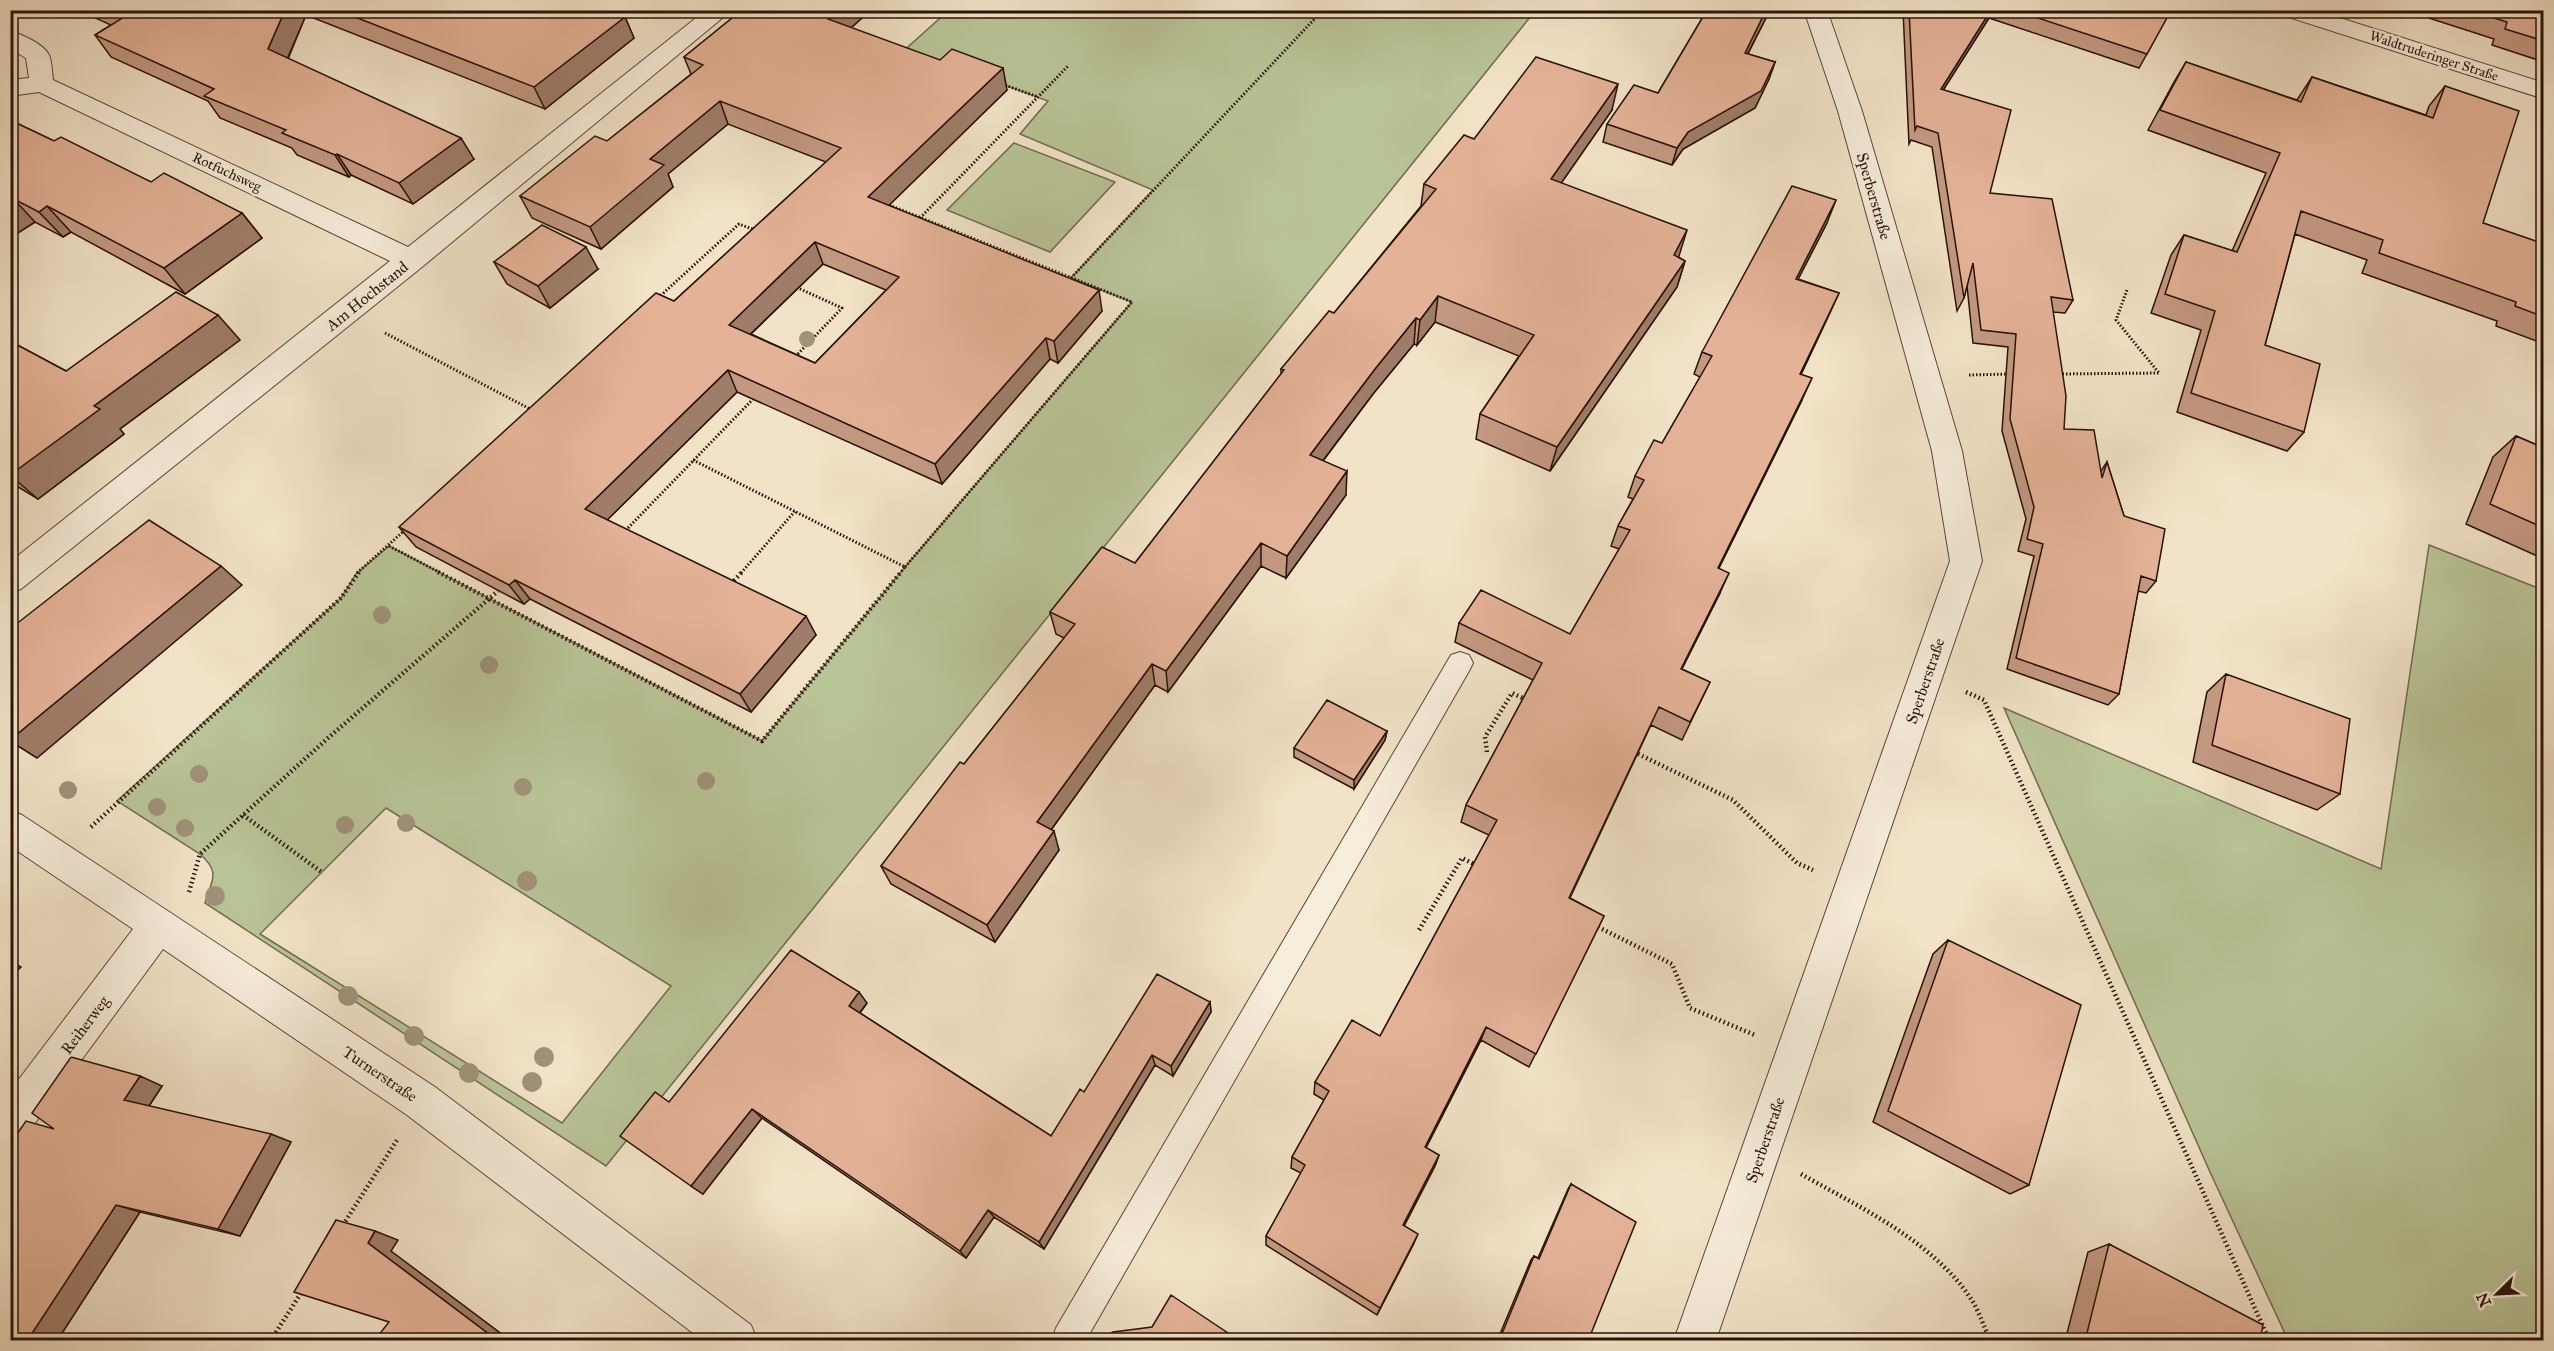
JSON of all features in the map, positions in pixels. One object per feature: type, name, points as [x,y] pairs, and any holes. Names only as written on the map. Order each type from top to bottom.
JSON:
[{"type":"street","name":"Am Hochstand","points":[[10,580],[721,10]]},
{"type":"street","name":"Sperberstraße","points":[[1695,1341],[1966,561],[1947,451],[1850,111],[1815,10]]},
{"type":"street","name":"Waldtruderinger Straße","points":[[2290,10],[2544,91]]},
{"type":"street","points":[[10,38],[37,55],[42,84],[10,88]]},
{"type":"street","name":"Rotfuchsweg","points":[[42,84],[412,260]]},
{"type":"street","name":"Turnerstraße","points":[[10,826],[421,1101],[736,1341]]},
{"type":"street","name":"Reiherweg","points":[[10,1124],[158,924]]},
{"type":"lane","points":[[1068,1341],[1460,663]]},
{"type":"path","points":[[1071,278],[1320,11],[1336,10]]},
{"type":"path","points":[[920,218],[1069,65]]},
{"type":"path","points":[[995,81],[1038,97]]},
{"type":"path","points":[[389,546],[762,741],[905,567],[1132,302],[889,205]]},
{"type":"path","points":[[653,302],[739,224],[758,231]]},
{"type":"path","points":[[793,359],[842,308],[798,288]]},
{"type":"path","points":[[2055,374],[2160,374],[2116,320],[2127,290]]},
{"type":"path","points":[[346,312],[533,410],[525,418]]},
{"type":"path","points":[[1926,375],[2019,374]]},
{"type":"path","points":[[615,526],[626,530],[760,393]]},
{"type":"path","points":[[693,460],[905,567]]},
{"type":"path","points":[[725,591],[796,510]]},
{"type":"path","points":[[59,858],[117,801],[341,598],[356,574],[406,530]]},
{"type":"path","points":[[158,924],[186,900],[200,854],[498,591]]},
{"type":"path","points":[[1487,752],[1485,737],[1512,693],[1533,703]]},
{"type":"path","points":[[1984,700],[2269,1341]]},
{"type":"path","points":[[1628,749],[1732,800],[1797,863],[1852,888]]},
{"type":"path","points":[[243,814],[322,873]]},
{"type":"path","points":[[1419,930],[1462,858],[1483,868]]},
{"type":"path","points":[[1588,921],[1672,963],[1690,1008],[1796,1052]]},
{"type":"path","points":[[340,1231],[421,1101]]},
{"type":"path","points":[[1761,1152],[1892,1226],[1937,1258],[1972,1300],[1990,1341]]},
{"type":"path","points":[[272,1341],[309,1281]]},
{"type":"green space","points":[[948,11],[1535,11],[606,1166],[205,903],[213,877],[211,866],[207,861],[200,854],[117,801],[341,598],[356,574],[389,546],[762,741],[905,567],[1132,302],[1071,278],[1153,190],[1020,134],[1048,101],[942,62],[890,63]],"holes":[[[386,808],[671,986],[562,1123],[260,934]]]},
{"type":"green space","points":[[1014,143],[1115,182],[1050,252],[947,210]]},
{"type":"green space","points":[[2429,545],[2543,590],[2543,1340],[2288,1340],[2210,1172],[2004,708],[2381,869]]},
{"type":"building","points":[[110,10],[285,10],[268,49],[461,138],[399,183],[337,154],[282,133],[286,130],[204,96],[214,89],[95,35],[124,17]]},
{"type":"building","points":[[337,10],[608,10],[625,17],[534,87]]},
{"type":"building","points":[[742,10],[839,10],[828,19],[940,60],[952,49],[1003,68],[868,197],[1099,290],[1054,341],[1046,338],[935,464],[728,370],[585,509],[806,616],[740,694],[515,580],[509,585],[399,527],[656,293],[674,301],[841,148],[720,101],[650,159],[664,165],[590,227],[520,196],[595,136],[607,141],[703,65],[684,57]],"holes":[[[815,242],[899,277],[815,363],[729,325]]]},
{"type":"building","points":[[1707,10],[1766,10],[1745,53],[1775,62],[1761,91],[1688,132],[1677,148],[1607,124],[1634,85],[1658,93]]},
{"type":"building","points":[[1909,10],[1991,10],[1941,89],[2011,110],[1990,193],[2052,199],[2073,300],[2051,297],[2066,396],[2064,429],[2094,430],[2102,478],[2107,462],[2124,516],[2165,529],[2156,581],[2141,576],[2119,694],[2016,658],[2043,544],[2027,539],[2034,507],[2010,419],[2016,334],[1981,330],[1973,263],[1964,298],[1938,133],[1917,126],[1915,130]]},
{"type":"building","points":[[2014,10],[2157,10],[2169,14],[2147,54]]},
{"type":"building","points":[[2469,10],[2544,10],[2544,41],[2505,29],[2507,22]]},
{"type":"building","points":[[1536,57],[1618,84],[1551,179],[1687,230],[1674,255],[1685,261],[1557,447],[1480,414],[1534,335],[1438,296],[1420,320],[1416,318],[1310,455],[1347,471],[1287,556],[1261,543],[1166,671],[1152,664],[1037,822],[1054,831],[987,925],[881,866],[960,762],[964,764],[1075,624],[1050,612],[1102,547],[1135,563],[1284,370],[1281,369],[1329,311],[1334,313],[1436,189],[1424,184],[1464,135],[1474,139]]},
{"type":"building","points":[[2186,62],[2301,102],[2312,77],[2433,118],[2445,86],[2519,111],[2483,223],[2544,244],[2544,317],[2515,306],[2516,302],[2379,253],[2383,240],[2301,211],[2265,345],[2320,364],[2304,432],[2191,393],[2215,311],[2165,294],[2184,235],[2237,252],[2280,153],[2160,110]]},
{"type":"building","points":[[10,120],[54,141],[61,137],[151,182],[164,173],[242,213],[164,268],[47,206],[39,212],[10,197]]},
{"type":"building","points":[[1792,186],[1836,200],[1796,279],[1839,293],[1800,374],[1812,378],[1718,568],[1729,573],[1681,669],[1710,682],[1690,722],[1659,707],[1569,898],[1604,916],[1536,1054],[1486,1027],[1425,1147],[1439,1155],[1403,1225],[1418,1234],[1380,1308],[1266,1236],[1305,1165],[1292,1157],[1329,1091],[1315,1082],[1352,1020],[1380,1036],[1497,820],[1466,805],[1542,663],[1459,623],[1481,590],[1570,634],[1630,530],[1618,526],[1644,480],[1635,476],[1654,440],[1662,443],[1712,356],[1702,352]]},
{"type":"building","points":[[542,225],[586,247],[538,286],[494,262]]},
{"type":"building","points":[[176,292],[218,315],[94,406],[100,409],[10,475],[10,341],[66,371]]},
{"type":"building","points":[[2516,436],[2544,448],[2544,528],[2490,504]]},
{"type":"building","points":[[149,520],[221,566],[10,740],[10,629]]},
{"type":"building","points":[[2226,674],[2350,719],[2340,794],[2212,745]]},
{"type":"building","points":[[1327,700],[1387,731],[1354,780],[1294,748]]},
{"type":"building","points":[[1948,940],[2081,1005],[2029,1185],[1888,1111]]},
{"type":"building","points":[[791,950],[859,992],[849,1006],[1051,1136],[1080,1089],[1084,1092],[1157,974],[1210,1002],[1171,1066],[1152,1055],[1039,1242],[988,1210],[960,1251],[752,1109],[691,1186],[620,1136],[655,1092],[669,1102]]},
{"type":"building","points":[[71,1057],[140,1076],[124,1100],[271,1134],[218,1229],[116,1205],[27,1341],[10,1341],[10,1166],[13,1162],[10,1162],[10,1144],[26,1121],[54,1129],[32,1113]]},
{"type":"building","points":[[1571,1184],[1636,1222],[1588,1341],[1499,1341],[1534,1256],[1539,1259]]},
{"type":"building","points":[[336,1220],[375,1231],[368,1243],[498,1341],[374,1341],[389,1322],[294,1292]]},
{"type":"building","points":[[2109,1244],[2263,1325],[2260,1341],[2085,1341]]},
{"type":"building","points":[[1171,1295],[1240,1341],[1095,1341],[1113,1332],[1152,1327]]}]
